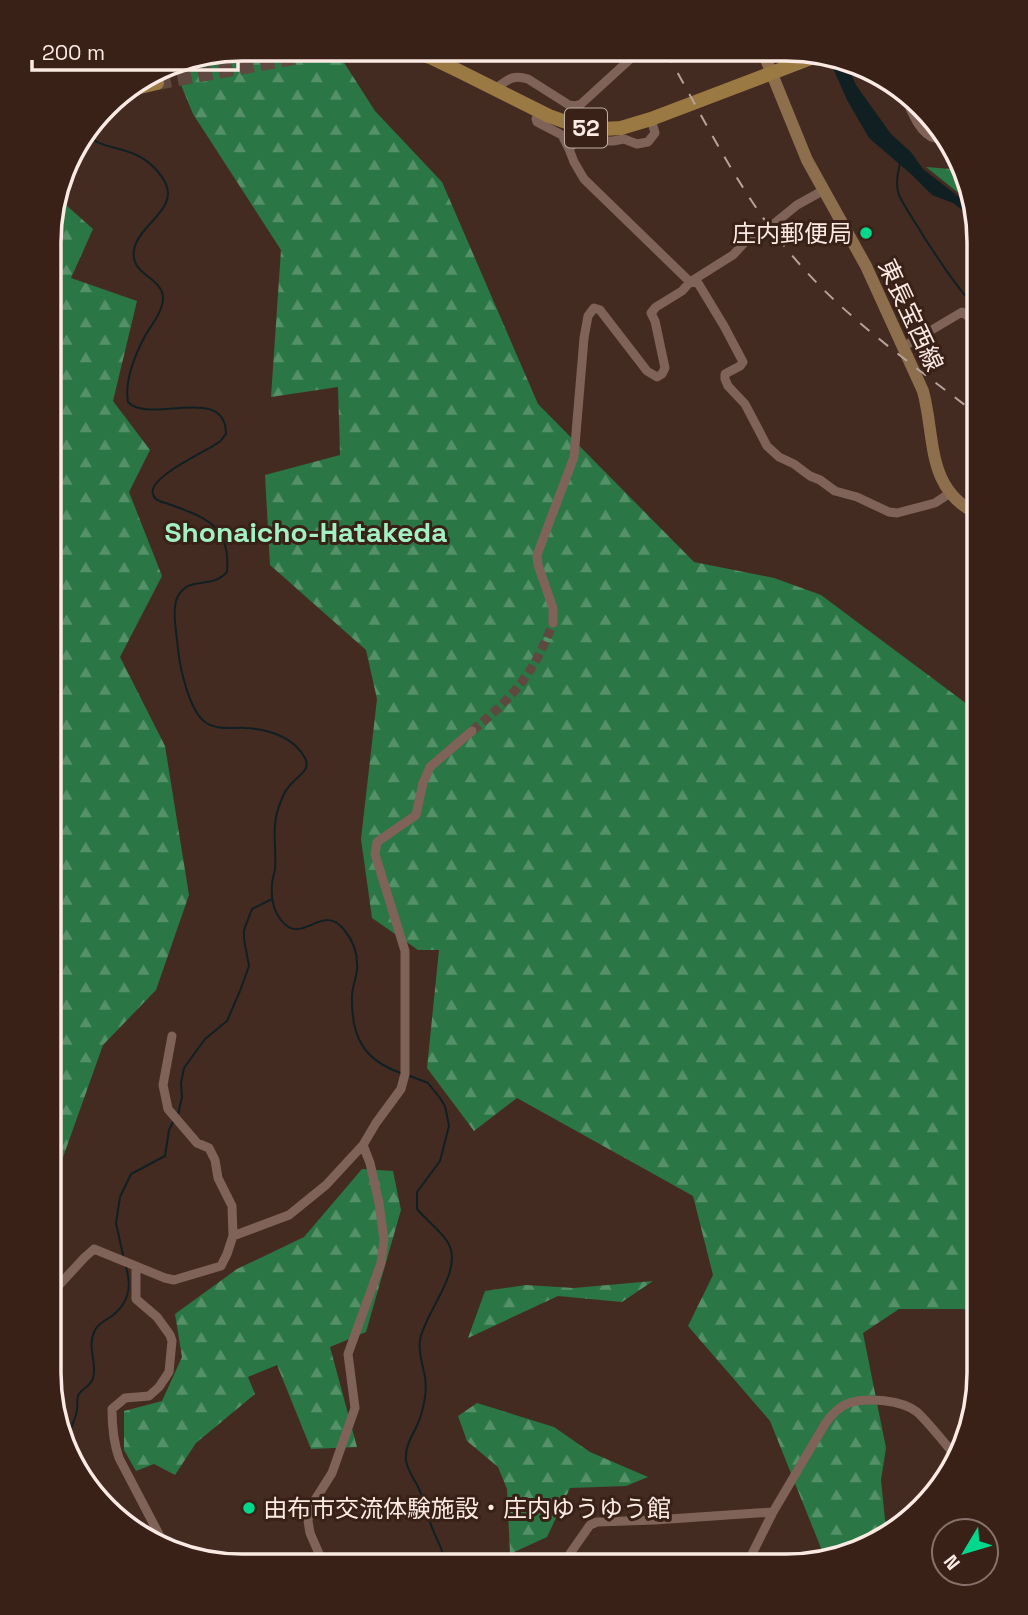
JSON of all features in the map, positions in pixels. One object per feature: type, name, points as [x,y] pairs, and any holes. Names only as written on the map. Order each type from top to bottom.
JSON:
[{"type":"main road","name":"52","points":[[439,61],[556,120],[583,128],[603,129],[621,128],[652,119],[799,62]]},
{"type":"main road","name":"東長宝西線","points":[[766,61],[807,160],[866,266],[923,391],[935,463],[950,493],[967,508]]},
{"type":"street","points":[[496,88],[514,76],[523,77],[575,106],[581,104],[628,61]]},
{"type":"street","points":[[538,111],[537,122],[562,135],[584,179],[690,282],[698,283],[743,362],[725,374],[728,386],[745,404],[767,446],[779,457],[835,491],[890,512],[897,513],[924,506],[950,493]]},
{"type":"street","points":[[913,113],[920,128],[928,137],[933,138]]},
{"type":"street","points":[[569,149],[576,141],[622,139],[643,144],[655,133],[652,119]]},
{"type":"street","points":[[553,623],[553,608],[537,555],[574,457],[588,316],[594,308],[600,310],[647,370],[657,377],[665,368],[651,313],[656,307],[733,255],[746,242],[797,205],[824,190]]},
{"type":"street","points":[[903,347],[962,312],[967,315]]},
{"type":"street","points":[[233,1236],[289,1215],[327,1185],[363,1145],[401,1089],[405,1074],[405,951],[375,853],[377,842],[416,815],[423,783],[430,767],[472,731]]},
{"type":"street","points":[[61,1283],[94,1248],[174,1280],[221,1266],[227,1254],[233,1236],[232,1206],[218,1178],[215,1160],[209,1148],[197,1143],[168,1109],[163,1085],[173,1035]]},
{"type":"street","points":[[319,1554],[310,1533],[309,1514],[332,1473],[355,1408],[348,1354],[378,1273],[384,1240],[379,1203],[363,1145]]},
{"type":"street","points":[[136,1266],[136,1299],[157,1317],[172,1341],[169,1372],[149,1396],[125,1398],[112,1409],[112,1430],[119,1458],[158,1532]]},
{"type":"street","points":[[752,1554],[773,1512],[833,1413],[850,1403],[876,1399],[904,1405],[917,1412],[949,1449]]},
{"type":"street","points":[[570,1554],[590,1525],[597,1522],[773,1512]]},
{"type":"green space","points":[[242,61],[343,61],[375,111],[442,182],[538,404],[694,562],[774,578],[821,595],[967,704],[966,1310],[899,1309],[863,1333],[886,1448],[881,1480],[886,1522],[855,1540],[822,1550],[770,1421],[688,1326],[713,1275],[693,1196],[517,1098],[474,1131],[427,1068],[439,950],[418,950],[372,918],[361,839],[377,699],[366,650],[270,565],[265,475],[340,455],[338,387],[271,397],[281,250],[193,114],[176,74],[184,71]]},
{"type":"green space","points":[[926,167],[951,169],[960,194]]},
{"type":"green space","points":[[65,204],[93,229],[71,278],[137,301],[113,401],[150,450],[129,492],[162,576],[120,657],[165,746],[189,895],[156,990],[103,1045],[61,1163],[61,242]]},
{"type":"green space","points":[[362,1169],[393,1171],[401,1210],[366,1332],[330,1347],[357,1447],[311,1449],[277,1365],[248,1377],[255,1394],[196,1443],[175,1475],[154,1464],[136,1471],[124,1450],[124,1411],[162,1401],[182,1357],[175,1314],[237,1269],[304,1237]]},
{"type":"green space","points":[[653,1281],[622,1302],[558,1296],[468,1338],[485,1291],[526,1285],[574,1288]]},
{"type":"green space","points":[[477,1403],[554,1427],[590,1452],[648,1477],[626,1486],[570,1488],[547,1537],[510,1554],[507,1489],[498,1467],[467,1441],[458,1416]]},
{"type":"shaded area","points":[[832,67],[851,74],[856,85],[891,134],[911,152],[923,169],[961,198],[964,211],[953,203],[932,195],[869,138],[847,100]]},
{"type":"waterway","points":[[94,140],[145,160],[162,177],[168,191],[163,208],[144,230],[135,246],[136,263],[157,285],[163,298],[159,313],[141,343],[131,368],[128,402],[138,408],[152,410],[185,407],[214,411],[223,419],[226,434],[220,442],[168,472],[154,487],[153,494],[158,500],[203,518],[212,525],[224,543],[227,556],[227,572],[214,580],[188,586],[176,601],[178,649],[186,688],[199,716],[210,725],[271,732],[294,745],[305,758],[305,769],[285,792],[276,819],[275,869],[272,881],[274,908],[289,927],[305,928],[329,920],[345,931],[353,944],[357,960],[352,996],[357,1035],[362,1045],[377,1061],[401,1073]]},
{"type":"waterway","points":[[900,163],[897,187],[902,201],[943,266],[967,297]]},
{"type":"waterway","points":[[178,1115],[184,1068],[205,1039],[227,1021],[249,966],[244,930],[252,909],[272,899]]},
{"type":"waterway","points":[[410,1076],[428,1083],[440,1098],[445,1106],[449,1126],[440,1161],[417,1192],[417,1209],[447,1241],[452,1252],[452,1264],[420,1340],[426,1382],[425,1396],[421,1415],[406,1454],[408,1468],[421,1494],[443,1554]]},
{"type":"waterway","points":[[123,1255],[116,1223],[120,1197],[131,1174],[165,1156],[173,1122]]},
{"type":"waterway","points":[[71,1430],[77,1412],[78,1396],[93,1378],[92,1343],[95,1330],[118,1311],[128,1294],[126,1267]]},
{"type":"tunnel","points":[[158,83],[277,61]]},
{"type":"tunnel","points":[[472,731],[500,707],[521,683],[538,657],[553,623]]},
{"type":"railway","points":[[671,61],[745,191],[803,268],[865,327],[967,407]]},
{"type":"place","name":"庄内郵便局","points":[[866,233]]},
{"type":"place","name":"由布市交流体験施設・庄内ゆうゆう館","points":[[249,1508]]},
{"type":"district","name":"Shonaicho-Hatakeda","points":[[306,532]]}]
